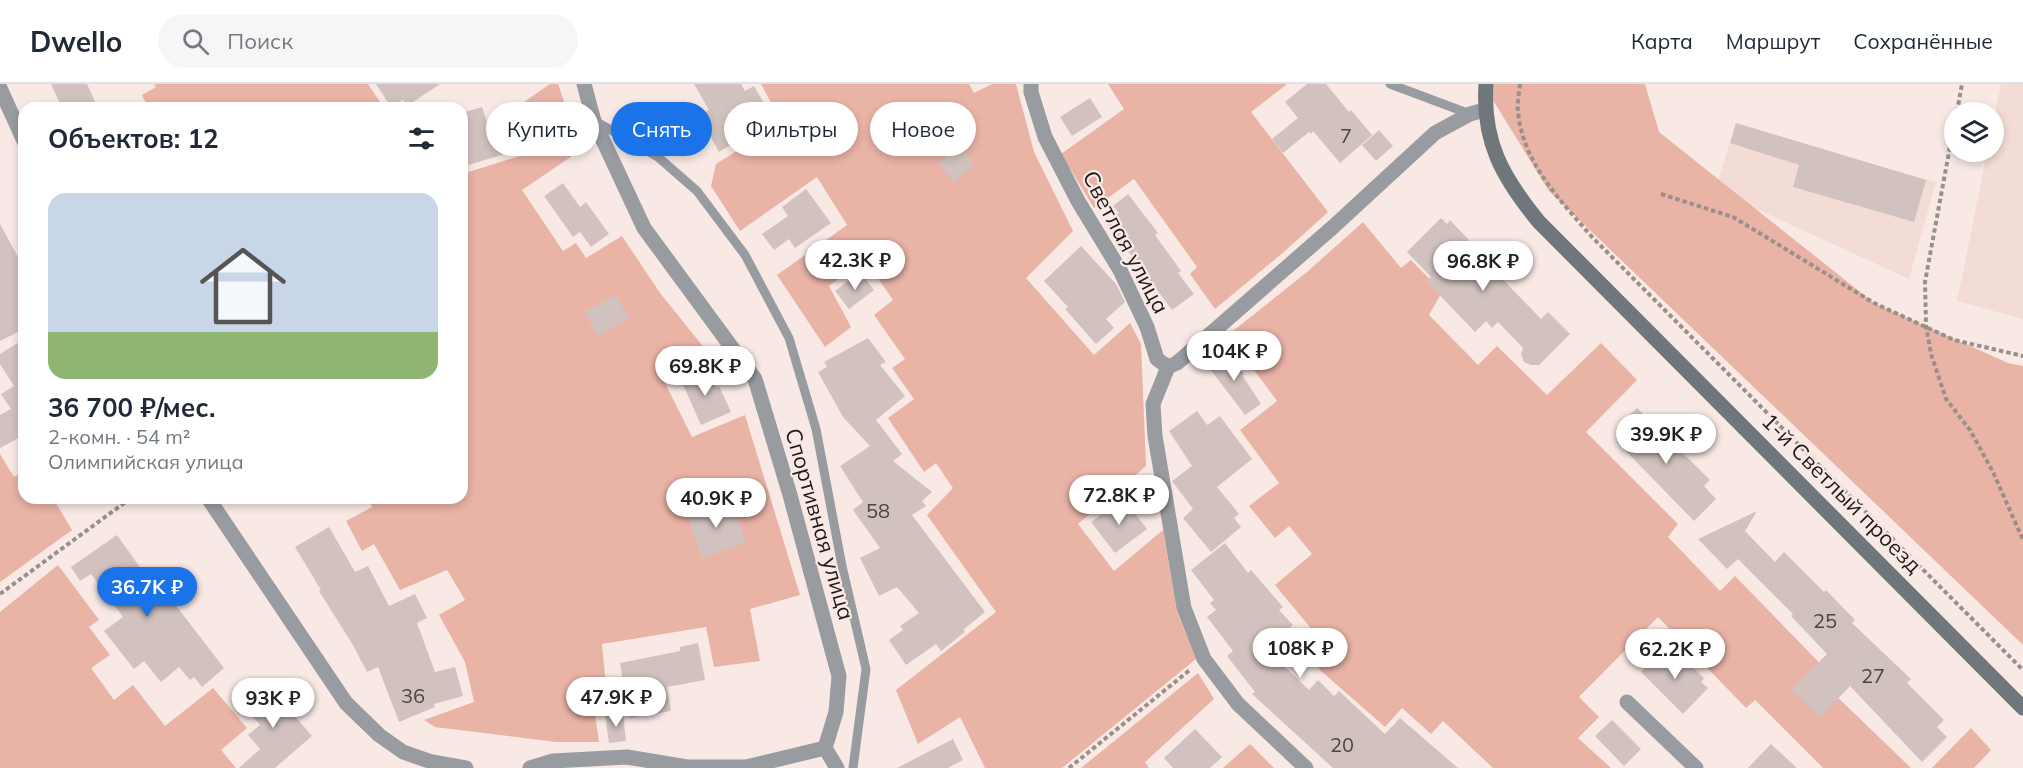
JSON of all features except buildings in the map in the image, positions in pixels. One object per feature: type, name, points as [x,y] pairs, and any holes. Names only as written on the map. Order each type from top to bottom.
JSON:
[{"type":"street","name":"Спортивная улица","points":[[584,84],[589,102]]},
{"type":"street","name":"Светлая улица","points":[[1031,84],[1031,92],[1045,137],[1078,201],[1120,270],[1147,327],[1157,359],[1168,367]]},
{"type":"street","name":"1-й Светлый проезд","points":[[1486,84],[1477,112],[1489,135],[1502,170],[1519,197],[1539,222],[2023,708]]},
{"type":"street","points":[[0,88],[18,128]]},
{"type":"street","points":[[1306,768],[1238,704],[1204,659],[1184,608],[1155,436],[1154,404],[1168,367],[1177,363],[1324,235],[1435,133],[1477,112]]},
{"type":"street","name":"Спортивная улица","points":[[599,132],[644,228],[755,379],[839,676],[836,712],[825,748]]},
{"type":"street","points":[[212,504],[346,703],[379,735],[403,752],[432,762],[466,768]]},
{"type":"street","points":[[1628,702],[1696,768]]},
{"type":"street","points":[[530,768],[553,761],[627,757],[687,767],[746,767],[825,748],[837,768]]},
{"type":"lane","points":[[1390,84],[1477,112]]},
{"type":"lane","points":[[599,124],[658,157],[697,190],[745,255],[789,338],[816,429],[842,566],[866,669],[853,768]]},
{"type":"path","points":[[1520,84],[1518,110],[1522,136],[1551,190],[1600,246],[2023,670]]},
{"type":"path","points":[[1959,102],[1962,84]]},
{"type":"path","points":[[1947,162],[1925,282],[1926,326],[1931,354],[1946,399],[1976,441],[1993,472],[2023,540]]},
{"type":"path","points":[[1661,194],[1733,217],[1874,303],[1954,340],[2023,356]]},
{"type":"path","points":[[0,594],[123,504]]},
{"type":"path","points":[[1070,768],[1204,659]]},
{"type":"shaded area","points":[[154,84],[368,84],[380,102],[145,102],[142,95],[156,87]]},
{"type":"shaded area","points":[[550,84],[558,84],[564,102],[524,102]]},
{"type":"shaded area","points":[[761,84],[969,84],[974,93],[992,84],[1016,84],[1034,152],[1073,231],[1026,278],[1094,355],[1130,323],[1141,344],[1146,466],[1078,524],[1114,571],[1163,530],[1177,612],[1196,659],[1062,768],[985,768],[960,717],[918,744],[896,690],[996,612],[927,515],[953,488],[936,463],[924,472],[888,418],[914,399],[892,368],[905,359],[874,315],[893,300],[865,260],[829,286],[851,327],[825,347],[777,275],[847,225],[817,177],[740,231],[711,186],[716,164],[729,156],[858,156],[858,102],[771,102]]},
{"type":"shaded area","points":[[1108,84],[1287,84],[1251,112],[1328,212],[1215,309],[1190,274],[1197,267],[1134,179],[1094,208],[1061,154],[1124,109]]},
{"type":"shaded area","points":[[1483,84],[1645,84],[1659,132],[1874,303],[2008,363],[2023,366],[2023,645],[1549,191]]},
{"type":"shaded area","points":[[2001,84],[2023,84],[2023,319],[1957,301],[1985,162],[2004,162],[2004,102],[1997,102]]},
{"type":"shaded area","points":[[1736,123],[1936,182],[1909,279],[1715,190]]},
{"type":"shaded area","points":[[520,156],[572,156],[522,190],[563,251],[576,243],[586,258],[622,236],[660,293],[710,355],[663,379],[692,437],[745,415],[800,595],[750,609],[760,661],[714,667],[706,627],[602,644],[608,706],[594,708],[599,742],[556,742],[435,727],[424,720],[474,702],[465,662],[439,615],[465,600],[447,570],[400,590],[374,544],[362,551],[346,521],[372,507],[371,504],[468,504],[468,172]]},
{"type":"shaded area","points":[[1363,222],[1401,268],[1411,260],[1442,292],[1429,315],[1478,365],[1497,346],[1547,395],[1601,343],[1637,380],[1586,432],[1678,524],[1668,537],[1720,591],[1735,576],[1836,680],[1828,688],[1911,768],[1823,768],[1755,700],[1746,708],[1658,617],[1579,697],[1599,717],[1578,738],[1611,768],[1493,768],[1443,721],[1431,734],[1402,708],[1385,727],[1321,671],[1301,643],[1314,632],[1275,585],[1312,554],[1289,526],[1275,538],[1249,506],[1279,483],[1240,430],[1277,401],[1228,335],[1307,272]]},
{"type":"shaded area","points":[[0,454],[14,477],[18,475],[18,504],[57,504],[72,530],[0,582]]},
{"type":"shaded area","points":[[58,565],[99,620],[89,627],[110,655],[91,668],[114,700],[133,685],[165,726],[213,688],[247,728],[221,750],[236,768],[0,768],[0,612]]},
{"type":"shaded area","points":[[1198,673],[1214,699],[1145,762],[1149,768],[1081,768]]},
{"type":"shaded area","points":[[1971,728],[1991,750],[1974,768],[1932,768]]},
{"type":"shaded area","points":[[1250,744],[1274,768],[1223,768]]}]
